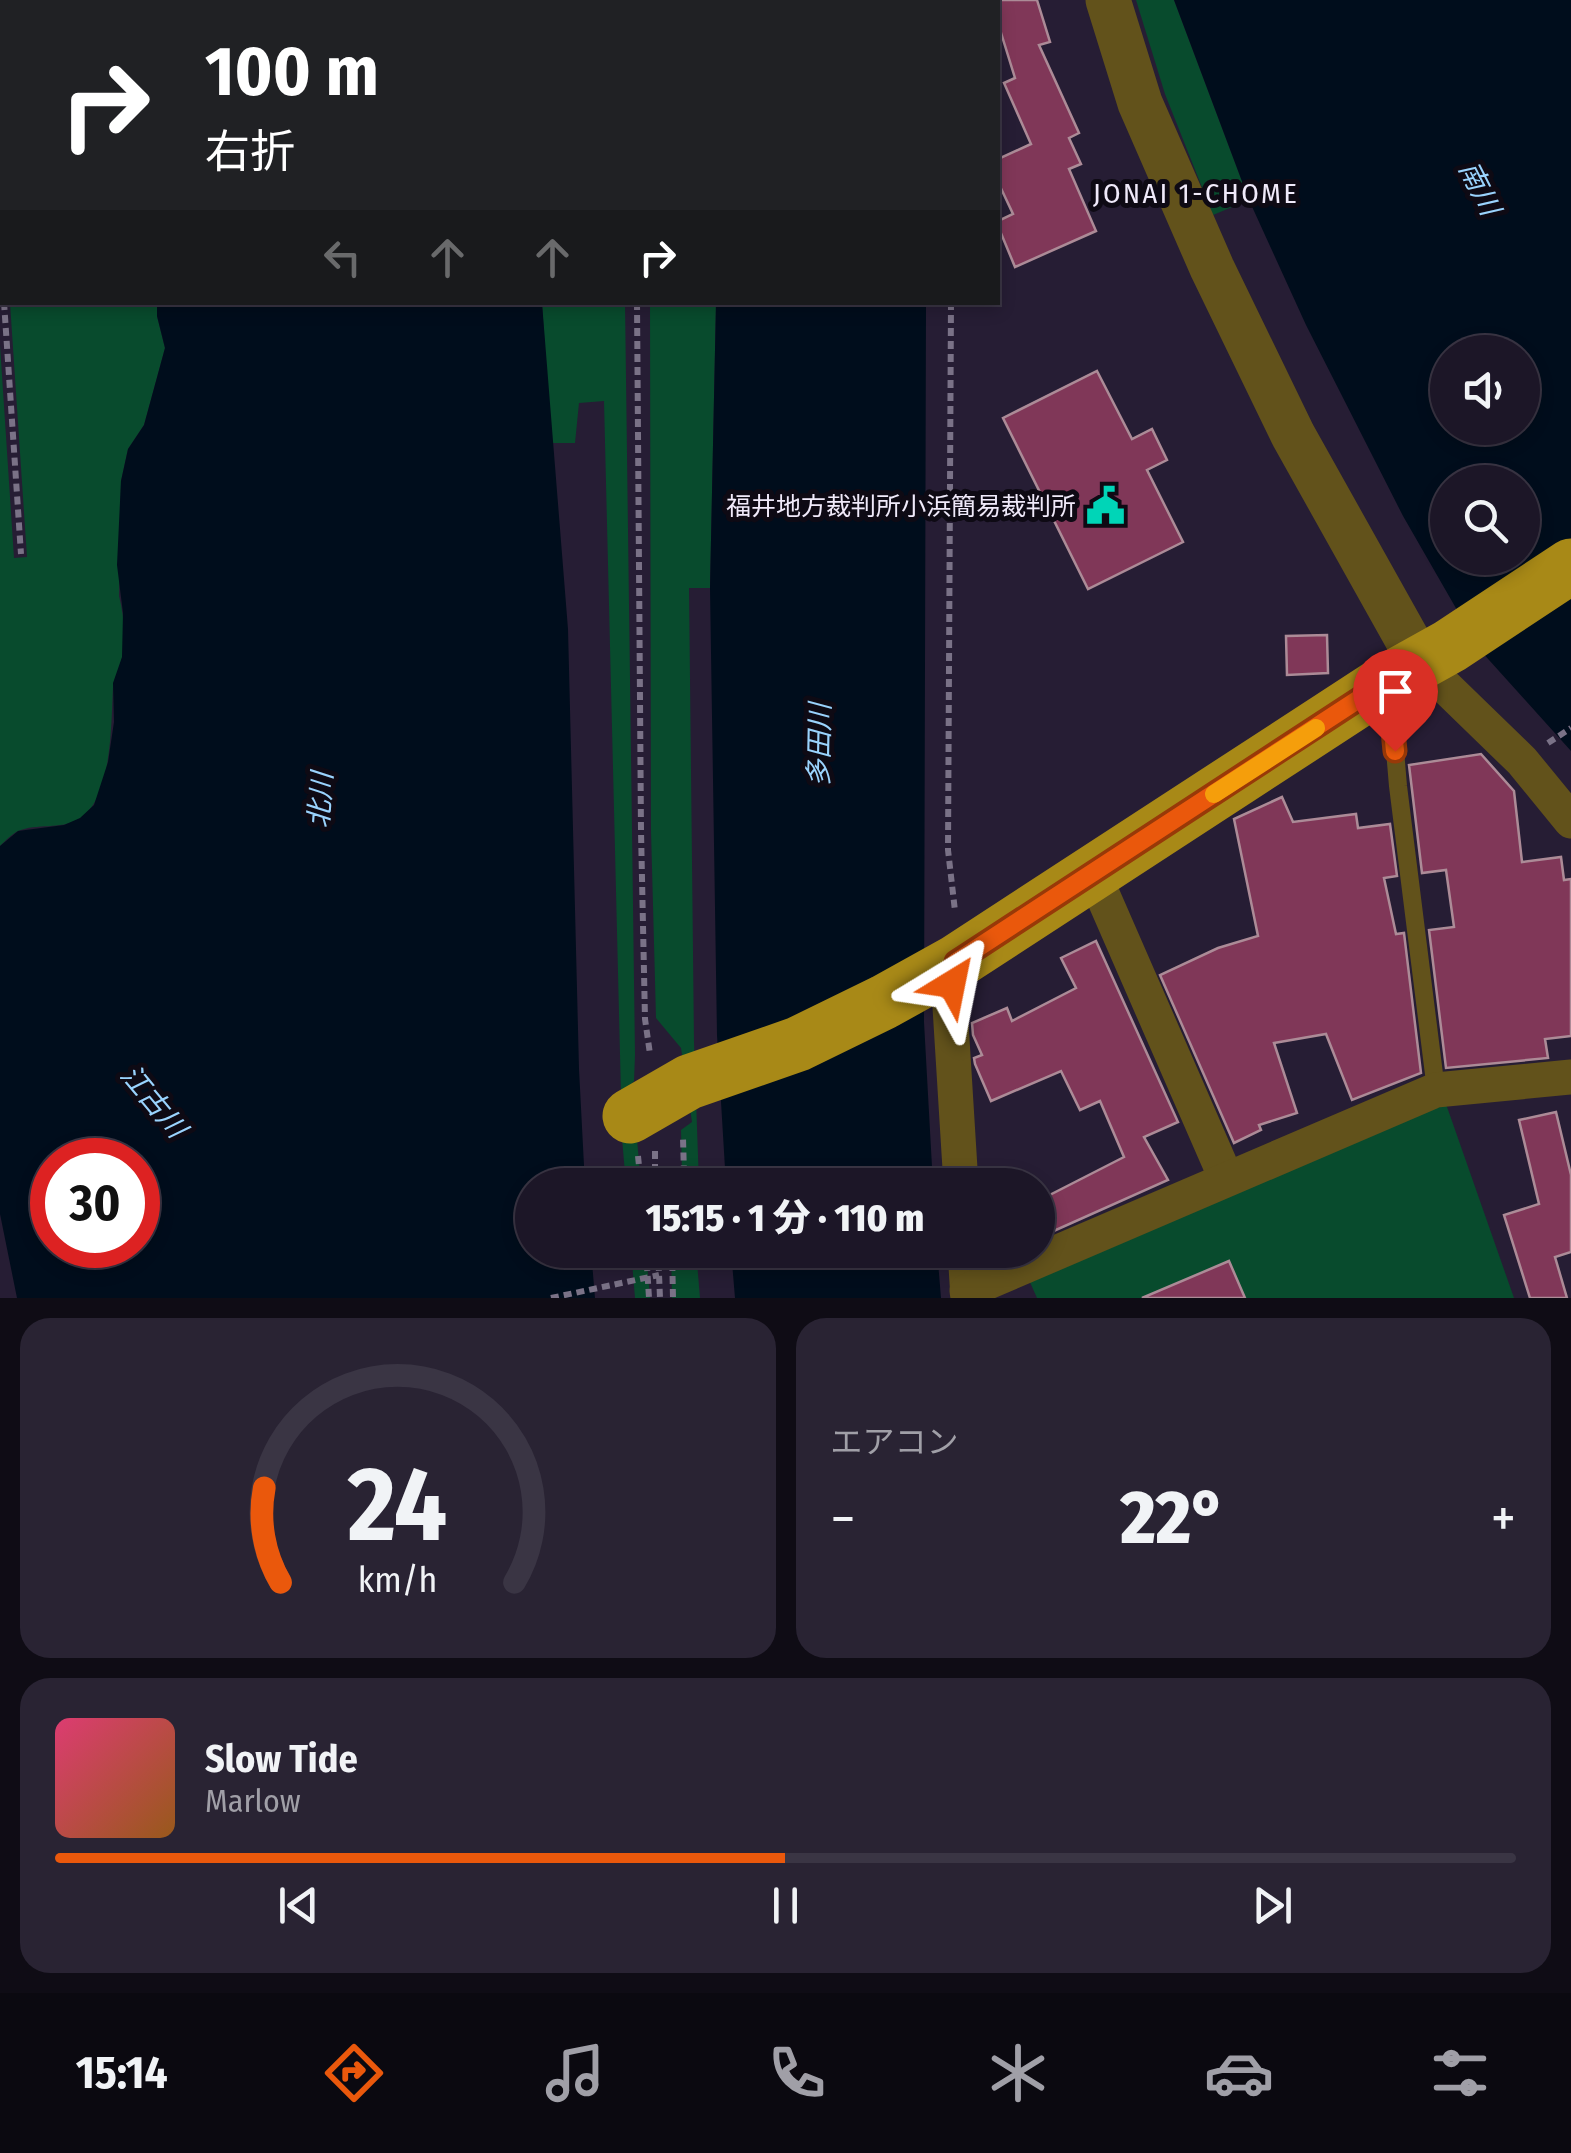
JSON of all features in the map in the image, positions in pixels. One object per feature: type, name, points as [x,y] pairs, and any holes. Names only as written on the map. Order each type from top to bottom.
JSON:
[{"type":"highway","points":[[664,1107],[798,1044],[949,952],[1093,873],[1571,566]]},
{"type":"street","points":[[1108,0],[1140,103],[1212,268],[1294,435],[1420,663],[1522,761],[1571,820]]},
{"type":"street","points":[[1093,873],[1226,1178]]},
{"type":"street","points":[[949,952],[960,1168]]},
{"type":"street","points":[[966,1268],[968,1294],[1226,1178],[1436,1090],[1571,1077]]},
{"type":"lane","points":[[1420,663],[1398,786],[1436,1090]]},
{"type":"path","points":[[4,305],[21,554]]},
{"type":"path","points":[[637,305],[645,1020],[682,1168]]},
{"type":"path","points":[[949,952],[951,305]]},
{"type":"path","points":[[658,1168],[664,1107]]},
{"type":"path","points":[[648,1268],[650,1298]]},
{"type":"path","points":[[659,1268],[660,1298]]},
{"type":"path","points":[[673,1268],[674,1298]]},
{"type":"path","points":[[551,1298],[660,1275]]},
{"type":"green space","points":[[1136,0],[1174,0],[1249,200],[1213,215],[1165,94]]},
{"type":"green space","points":[[10,305],[157,305],[165,348],[144,425],[128,449],[121,481],[119,596],[124,643],[113,688],[104,778],[90,809],[79,819],[18,831],[0,846],[0,345],[14,558],[27,557]]},
{"type":"green space","points":[[542,305],[625,305],[635,1055],[634,1081],[621,1095],[604,401],[579,403],[575,443],[551,443]]},
{"type":"green space","points":[[650,305],[716,305],[710,588],[689,588],[698,1168],[682,1168],[681,1130],[692,1122],[681,1048],[656,1018],[651,831]]},
{"type":"green space","points":[[1446,1104],[1514,1298],[1037,1298],[1029,1280]]},
{"type":"green space","points":[[622,1138],[637,1139],[640,1168],[625,1168]]},
{"type":"green space","points":[[632,1268],[648,1268],[650,1298],[635,1298]]},
{"type":"green space","points":[[671,1268],[698,1268],[700,1298],[672,1298]]},
{"type":"water","name":"南川","points":[[1174,0],[1571,0],[1571,751],[1480,650],[1437,575],[1540,575],[1540,465],[1430,465],[1430,563],[1306,325],[1249,200]]},
{"type":"water","points":[[157,305],[542,305],[568,629],[584,1168],[515,1168],[515,1268],[592,1268],[595,1298],[17,1298],[0,1214],[0,846],[18,831],[64,825],[80,818],[94,805],[108,762],[114,722],[113,683],[122,657],[123,613],[117,565],[121,481],[128,449],[144,425],[165,348]]},
{"type":"water","name":"多田川","points":[[716,305],[926,305],[924,1022],[932,1168],[725,1168],[717,1035],[710,588]]},
{"type":"water","points":[[732,1268],[938,1268],[941,1298],[735,1298]]},
{"type":"building","points":[[1000,0],[1037,0],[1050,42],[1039,45],[1079,133],[1069,138],[1081,164],[1069,169],[1096,231],[1015,267],[1000,231],[1000,220],[1013,214],[1000,186],[1000,158],[1031,144],[1004,83],[1015,78],[1000,29]]},
{"type":"building","name":"福井地方裁判所小浜簡易裁判所","points":[[1097,371],[1132,439],[1152,429],[1167,460],[1147,470],[1183,542],[1088,589],[1003,418]]},
{"type":"building","points":[[1327,635],[1328,673],[1287,675],[1286,636]]},
{"type":"building","points":[[1481,754],[1514,791],[1522,862],[1561,857],[1564,880],[1571,879],[1571,1036],[1545,1039],[1548,1058],[1446,1068],[1429,930],[1454,927],[1446,870],[1422,873],[1409,765]]},
{"type":"building","points":[[1282,797],[1293,822],[1356,814],[1358,828],[1390,824],[1397,876],[1384,878],[1396,934],[1404,933],[1421,1073],[1352,1100],[1326,1034],[1274,1043],[1297,1113],[1259,1125],[1261,1130],[1234,1143],[1160,975],[1218,948],[1258,936],[1234,819]]},
{"type":"building","points":[[1096,941],[1178,1122],[1144,1137],[1168,1180],[1055,1230],[1055,1192],[1124,1157],[1100,1101],[1080,1110],[1061,1071],[991,1101],[975,1064],[974,1058],[982,1055],[972,1023],[1007,1008],[1012,1021],[1076,988],[1061,958]]},
{"type":"building","points":[[1556,1112],[1571,1175],[1571,1252],[1555,1257],[1567,1298],[1530,1298],[1504,1215],[1539,1204],[1519,1120]]},
{"type":"building","points":[[1229,1261],[1245,1298],[1142,1298]]},
{"type":"slow traffic","points":[[1214,794],[1316,728]]},
{"type":"place","name":"福井地方裁判所小浜簡易裁判所","points":[[1106,506]]},
{"type":"district","name":"JONAI 1-CHOME","points":[[1196,193]]},
{"type":"route","points":[[952,984],[956,962],[1388,680],[1395,751]]},
{"type":"water label","name":"北川","points":[[320,800]]},
{"type":"water label","name":"江古川","points":[[154,1101]]}]
